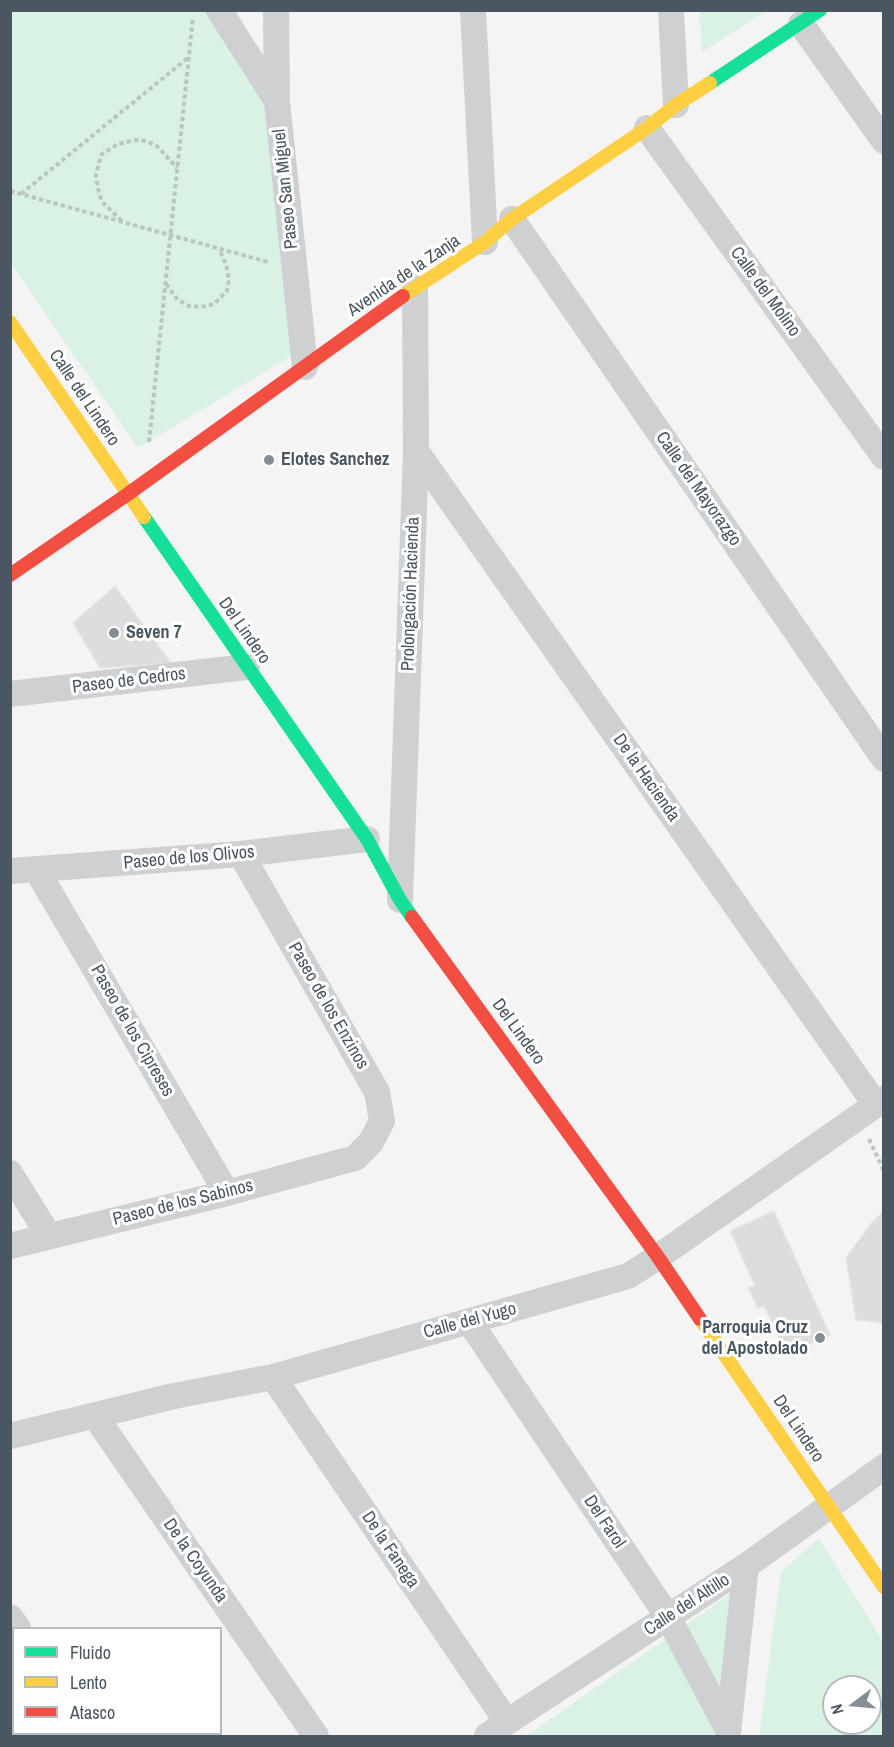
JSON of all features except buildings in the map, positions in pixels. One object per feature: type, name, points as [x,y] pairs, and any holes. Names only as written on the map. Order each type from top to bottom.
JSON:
[{"type":"street","points":[[219,10],[278,102]]},
{"type":"street","name":"Paseo San Miguel","points":[[276,10],[278,102],[305,367]]},
{"type":"street","points":[[473,10],[485,242]]},
{"type":"street","points":[[671,10],[676,105]]},
{"type":"street","points":[[811,17],[884,141]]},
{"type":"street","name":"Avenida de la Zanja","points":[[10,575],[128,494],[415,288],[485,242],[512,219],[647,128],[676,105],[811,17]]},
{"type":"street","name":"Calle del Molino","points":[[647,128],[884,457]]},
{"type":"street","name":"Calle del Mayorazgo","points":[[512,219],[884,759]]},
{"type":"street","name":"Prolongación Hacienda","points":[[400,900],[416,451],[415,288]]},
{"type":"street","name":"Calle del Lindero","points":[[10,322],[128,494]]},
{"type":"street","name":"De la Hacienda","points":[[416,451],[880,1102]]},
{"type":"street","name":"Del Lindero","points":[[128,494],[367,839],[400,900],[658,1257],[884,1587]]},
{"type":"street","name":"Paseo de Cedros","points":[[10,694],[247,668]]},
{"type":"street","name":"Paseo de los Olivos","points":[[10,871],[241,854],[367,839]]},
{"type":"street","name":"Paseo de los Enzinos","points":[[241,854],[377,1092],[382,1121],[371,1142],[355,1158]]},
{"type":"street","name":"Paseo de los Cipreses","points":[[36,869],[227,1193]]},
{"type":"street","name":"Calle del Yugo","points":[[10,1436],[174,1396],[273,1377],[628,1276],[880,1102]]},
{"type":"street","name":"Paseo de los Sabinos","points":[[10,1246],[227,1193],[355,1158]]},
{"type":"street","points":[[10,1173],[49,1236]]},
{"type":"street","name":"Del Farol","points":[[468,1321],[668,1617],[728,1733]]},
{"type":"street","name":"De la Fanega","points":[[273,1377],[497,1729]]},
{"type":"street","name":"De la Coyunda","points":[[95,1416],[316,1737]]},
{"type":"street","name":"Calle del Altillo","points":[[497,1729],[746,1566],[884,1467]]},
{"type":"street","points":[[728,1733],[746,1566]]},
{"type":"path","points":[[149,442],[194,10]]},
{"type":"path","points":[[20,194],[189,57]]},
{"type":"path","points":[[123,222],[102,202],[96,175],[102,154],[118,144],[136,140],[147,141],[158,147],[177,169]]},
{"type":"path","points":[[10,191],[269,262]]},
{"type":"path","points":[[165,284],[172,295],[182,303],[201,307],[214,303],[227,291],[229,280],[226,264],[219,249]]},
{"type":"path","points":[[867,1135],[884,1171]]},
{"type":"green space","points":[[699,10],[766,10],[766,11],[702,52]]},
{"type":"green space","points":[[10,11],[210,11],[275,108],[296,353],[138,448],[11,264]]},
{"type":"green space","points":[[819,1538],[883,1642],[883,1736],[759,1736],[781,1572]]},
{"type":"green space","points":[[732,1593],[714,1736],[526,1736]]},
{"type":"traffic: fast","points":[[710,83],[820,10]]},
{"type":"traffic: fast","points":[[144,517],[367,839],[400,900],[412,917]]},
{"type":"traffic: slow","points":[[403,296],[485,242],[512,219],[710,83]]},
{"type":"traffic: slow","points":[[10,322],[144,517]]},
{"type":"traffic: slow","points":[[700,1319],[884,1587]]},
{"type":"traffic: jam","points":[[10,575],[128,494],[403,296]]},
{"type":"traffic: jam","points":[[412,917],[658,1257],[700,1319]]},
{"type":"place","name":"Elotes Sanchez","points":[[269,460]]},
{"type":"place","name":"Seven 7","points":[[114,633]]},
{"type":"place","name":"Parroquia Cruz del Apostolado","points":[[820,1338]]}]
